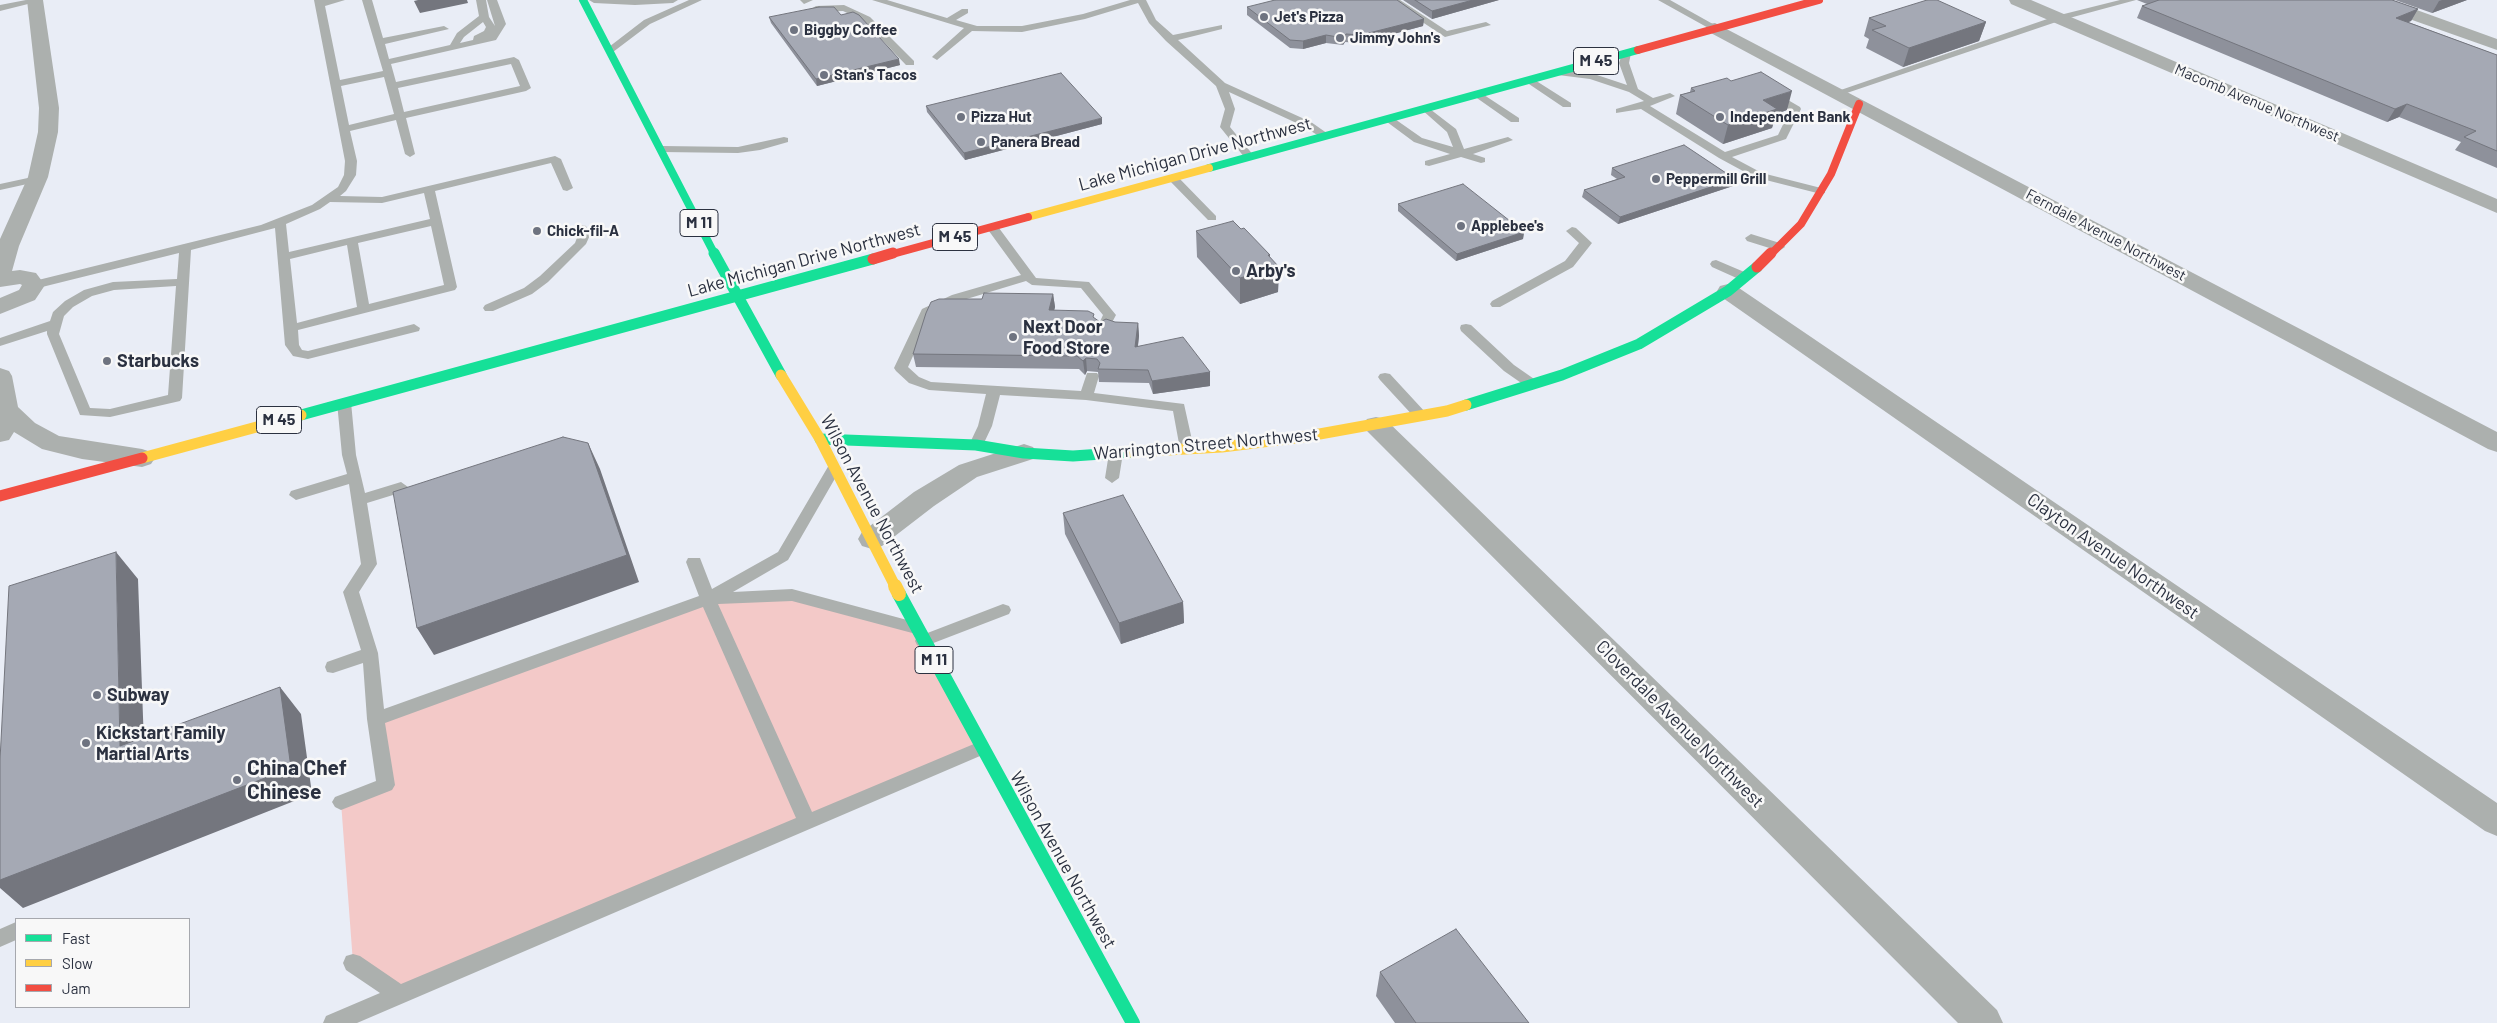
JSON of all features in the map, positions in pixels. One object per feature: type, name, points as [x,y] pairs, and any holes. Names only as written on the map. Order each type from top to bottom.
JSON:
[{"type":"main road","name":"Wilson Avenue Northwest","points":[[582,0],[610,50],[736,296],[820,439],[981,748],[1133,1023]]},
{"type":"main road","name":"Lake Michigan Drive Northwest","points":[[0,496],[1173,178],[1819,0]]},
{"type":"main road","name":"Warrington Street Northwest","points":[[820,439],[976,445],[1024,453],[1073,456],[1187,449],[1303,437],[1421,416],[1447,411],[1532,384],[1639,344],[1737,284],[1801,224],[1831,174],[1859,104]]},
{"type":"street","points":[[0,274],[8,246],[37,179],[45,149],[49,120],[35,0]]},
{"type":"street","name":"Macomb Avenue Northwest","points":[[2017,0],[2497,207]]},
{"type":"street","points":[[2373,0],[2497,45]]},
{"type":"street","name":"Ferndale Avenue Northwest","points":[[1715,28],[2497,443]]},
{"type":"street","points":[[0,280],[20,277],[28,278],[34,285],[22,298],[0,308]]},
{"type":"street","name":"Clayton Avenue Northwest","points":[[1737,284],[2497,821]]},
{"type":"street","points":[[0,376],[3,422],[26,429],[51,443],[82,450],[142,458]]},
{"type":"street","name":"Cloverdale Avenue Northwest","points":[[1376,424],[1984,1023]]},
{"type":"street","name":"Warrington Street Northwest","points":[[872,539],[924,499],[968,471],[1024,453]]},
{"type":"lane","points":[[0,8],[35,0]]},
{"type":"lane","points":[[34,285],[185,249],[280,223],[330,199],[342,189],[350,176],[351,161],[319,2],[340,0]]},
{"type":"lane","points":[[367,0],[410,154]]},
{"type":"lane","points":[[335,84],[385,65],[454,44],[474,40],[488,32],[491,27],[484,17],[484,7],[481,0]]},
{"type":"lane","points":[[385,65],[492,38],[498,32],[501,24],[492,0]]},
{"type":"lane","points":[[594,0],[640,2],[673,0]]},
{"type":"lane","points":[[610,50],[647,22],[697,0]]},
{"type":"lane","points":[[877,0],[899,3],[948,21],[971,27],[1022,29],[1085,16],[1141,0],[1152,21],[1169,39],[1221,85],[1307,124],[1326,136]]},
{"type":"lane","points":[[1394,0],[1443,36],[1486,25]]},
{"type":"lane","points":[[1663,0],[1715,28]]},
{"type":"lane","points":[[2096,0],[2110,6]]},
{"type":"lane","points":[[1837,93],[2059,18],[2130,0]]},
{"type":"lane","points":[[803,12],[820,8],[844,8],[867,19],[910,63]]},
{"type":"lane","points":[[948,21],[965,11]]},
{"type":"lane","points":[[454,44],[460,35],[484,17]]},
{"type":"lane","points":[[937,58],[971,27]]},
{"type":"lane","points":[[1169,39],[1219,27]]},
{"type":"lane","points":[[378,42],[444,29]]},
{"type":"lane","points":[[1022,29],[1030,41]]},
{"type":"lane","points":[[1626,53],[1624,63],[1631,79],[1633,90]]},
{"type":"lane","points":[[344,129],[526,88],[514,60],[392,86]]},
{"type":"lane","points":[[1558,72],[1592,76],[1633,90],[1647,103],[1724,156],[1758,175],[1820,192]]},
{"type":"lane","points":[[1530,80],[1568,105]]},
{"type":"lane","points":[[1221,85],[1230,109],[1225,127],[1249,156]]},
{"type":"lane","points":[[1724,156],[1782,137],[1796,109],[1762,89]]},
{"type":"lane","points":[[1478,94],[1515,120]]},
{"type":"lane","points":[[1620,111],[1670,96]]},
{"type":"lane","points":[[1426,109],[1452,131],[1460,153]]},
{"type":"lane","points":[[1388,119],[1418,140],[1481,160]]},
{"type":"lane","points":[[662,150],[738,150],[760,147],[784,140]]},
{"type":"lane","points":[[1429,163],[1508,140]]},
{"type":"lane","points":[[330,199],[382,200],[555,160],[567,188]]},
{"type":"lane","points":[[1173,178],[1212,218]]},
{"type":"lane","points":[[0,187],[37,179]]},
{"type":"lane","points":[[291,328],[451,287],[428,189]]},
{"type":"lane","points":[[282,257],[436,221]]},
{"type":"lane","points":[[280,223],[292,345],[298,353],[308,356],[414,328]]},
{"type":"lane","points":[[992,227],[1032,281],[1085,285],[1110,315],[1102,330]]},
{"type":"lane","points":[[489,308],[528,291],[544,279],[580,244],[584,235],[582,230]]},
{"type":"lane","points":[[1496,304],[1570,264],[1586,243],[1572,231]]},
{"type":"lane","points":[[1751,238],[1779,246]]},
{"type":"lane","points":[[352,241],[364,309]]},
{"type":"lane","points":[[183,282],[113,286],[88,293],[69,304],[58,315],[52,334],[85,412],[110,412],[139,408],[175,398],[183,282],[185,249]]},
{"type":"lane","points":[[1716,264],[1737,284]]},
{"type":"lane","points":[[1029,276],[956,298],[927,312],[901,368],[914,380],[929,386],[1086,396],[1179,407],[1187,449]]},
{"type":"lane","points":[[0,342],[55,324]]},
{"type":"lane","points":[[1466,328],[1509,368],[1532,384]]},
{"type":"lane","points":[[1086,396],[1092,376]]},
{"type":"lane","points":[[1385,377],[1421,416]]},
{"type":"lane","points":[[976,445],[985,426],[994,390]]},
{"type":"lane","points":[[341,802],[386,785],[376,719],[370,653],[351,592],[369,564],[356,477],[349,455],[344,402]]},
{"type":"lane","points":[[1112,478],[1116,453]]},
{"type":"lane","points":[[376,719],[708,599],[783,556],[834,468]]},
{"type":"lane","points":[[296,495],[356,477]]},
{"type":"lane","points":[[360,500],[400,487]]},
{"type":"lane","points":[[694,562],[708,599],[807,822]]},
{"type":"lane","points":[[708,599],[792,594],[920,634],[1003,610]]},
{"type":"lane","points":[[333,667],[370,653]]},
{"type":"lane","points":[[333,1023],[981,748]]},
{"type":"lane","points":[[0,938],[15,931]]},
{"type":"lane","points":[[354,963],[400,995]]},
{"type":"shaded area","points":[[792,595],[916,628],[981,748],[400,995],[353,963],[341,802],[386,785],[376,719],[708,599]]},
{"type":"building","points":[[1275,0],[1397,0],[1424,19],[1361,35],[1346,34],[1344,38],[1326,35],[1303,41],[1290,40],[1247,7]]},
{"type":"building","points":[[1415,0],[1473,0],[1432,11]]},
{"type":"building","points":[[1927,0],[1937,0],[1986,22],[1909,48],[1872,30],[1886,26],[1869,18]]},
{"type":"building","points":[[2159,0],[2392,0],[2418,9],[2396,18],[2497,55],[2497,151],[2464,137],[2476,131],[2407,104],[2395,109],[2142,6]]},
{"type":"building","points":[[819,7],[834,7],[841,15],[853,12],[859,15],[899,59],[816,79],[769,17]]},
{"type":"building","points":[[1761,72],[1792,91],[1763,100],[1777,109],[1728,125],[1680,95],[1695,91],[1691,88],[1727,78],[1731,81]]},
{"type":"building","points":[[1061,73],[1102,118],[964,153],[926,106]]},
{"type":"building","points":[[1684,145],[1735,179],[1620,217],[1584,190],[1625,177],[1612,168]]},
{"type":"building","name":"Applebee's","points":[[1463,184],[1524,232],[1457,254],[1398,204]]},
{"type":"building","points":[[1233,221],[1241,229],[1244,228],[1279,267],[1240,278],[1196,231]]},
{"type":"building","points":[[984,293],[1053,294],[1049,310],[1088,311],[1094,314],[1093,317],[1100,322],[1106,319],[1115,322],[1138,323],[1135,347],[1183,337],[1210,372],[1152,381],[1148,370],[1098,369],[1100,363],[1097,359],[1086,358],[1083,361],[1077,356],[913,354],[931,302],[939,299],[982,299]]},
{"type":"building","points":[[563,437],[588,443],[627,555],[417,628],[393,492]]},
{"type":"building","points":[[1123,495],[1183,602],[1119,623],[1063,513]]},
{"type":"building","name":"Kickstart Family Martial Arts","points":[[116,552],[120,746],[280,687],[291,768],[0,880],[0,760],[9,586]]},
{"type":"building","points":[[1456,929],[1529,1023],[1416,1023],[1380,972]]},
{"type":"traffic: fast","points":[[583,0],[736,296],[781,375]]},
{"type":"traffic: fast","points":[[1209,168],[1638,50]]},
{"type":"traffic: fast","points":[[301,415],[873,259]]},
{"type":"traffic: fast","points":[[1466,405],[1562,375],[1639,344],[1728,291],[1757,267]]},
{"type":"traffic: fast","points":[[820,439],[976,445],[1024,453],[1073,456],[1131,452]]},
{"type":"traffic: fast","points":[[899,594],[1133,1023]]},
{"type":"traffic: slow","points":[[1028,217],[1209,168]]},
{"type":"traffic: slow","points":[[781,375],[820,439],[899,594]]},
{"type":"traffic: slow","points":[[1131,452],[1222,447],[1303,437],[1447,411],[1466,405]]},
{"type":"traffic: slow","points":[[142,458],[301,415]]},
{"type":"traffic: jam","points":[[1638,50],[1819,0]]},
{"type":"traffic: jam","points":[[1757,267],[1801,224],[1831,174],[1859,104]]},
{"type":"traffic: jam","points":[[873,259],[1028,217]]},
{"type":"traffic: jam","points":[[0,496],[142,458]]},
{"type":"place","name":"Jet's Pizza","points":[[1264,17]]},
{"type":"place","name":"Biggby Coffee","points":[[794,30]]},
{"type":"place","name":"Jimmy John's","points":[[1340,38]]},
{"type":"place","name":"Stan's Tacos","points":[[824,75]]},
{"type":"place","name":"Pizza Hut","points":[[961,117]]},
{"type":"place","name":"Independent Bank","points":[[1720,117]]},
{"type":"place","name":"Panera Bread","points":[[981,142]]},
{"type":"place","name":"Peppermill Grill","points":[[1656,179]]},
{"type":"place","name":"Applebee's","points":[[1461,226]]},
{"type":"place","name":"Chick-fil-A","points":[[537,231]]},
{"type":"place","name":"Arby's","points":[[1236,271]]},
{"type":"place","name":"Next Door Food Store","points":[[1013,337]]},
{"type":"place","name":"Starbucks","points":[[107,361]]},
{"type":"place","name":"Subway","points":[[97,695]]},
{"type":"place","name":"Kickstart Family Martial Arts","points":[[86,743]]},
{"type":"place","name":"China Chef Chinese","points":[[237,780]]}]
